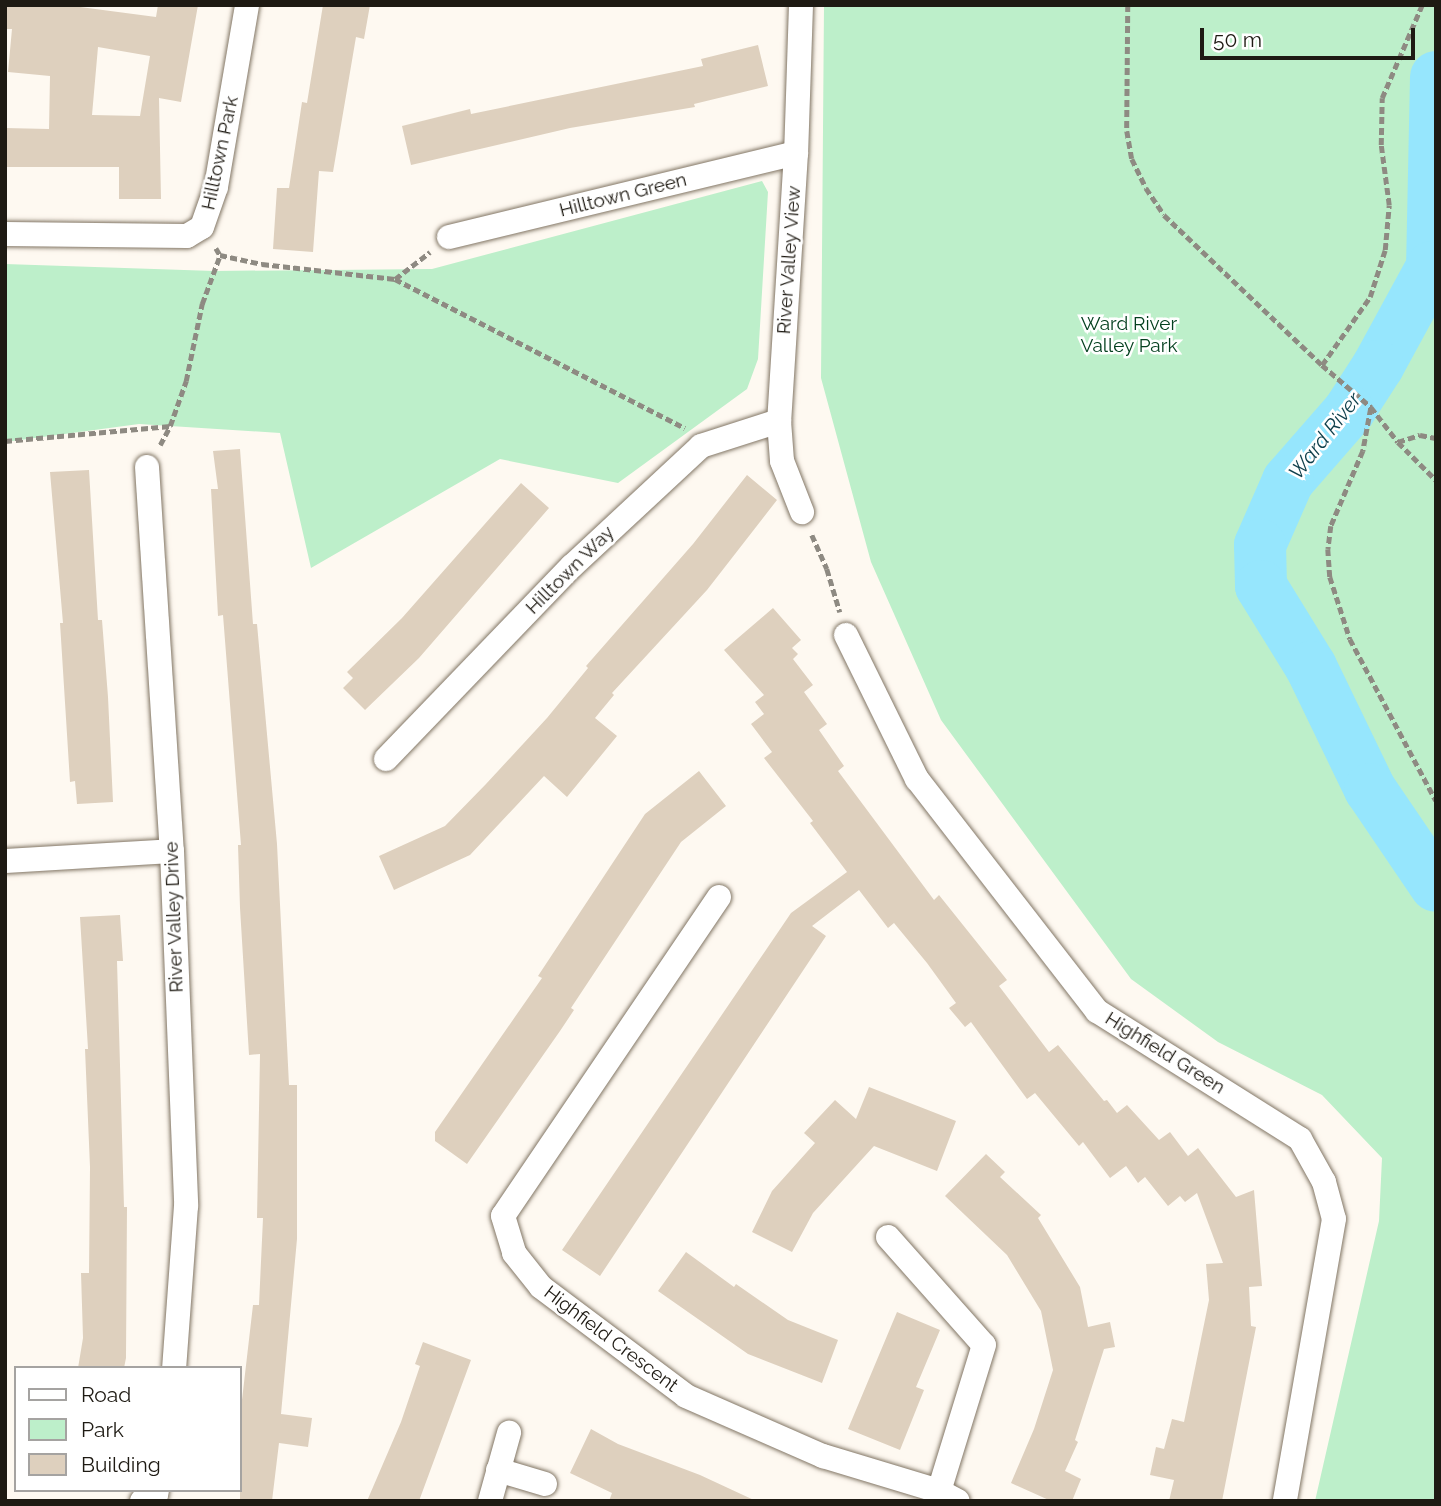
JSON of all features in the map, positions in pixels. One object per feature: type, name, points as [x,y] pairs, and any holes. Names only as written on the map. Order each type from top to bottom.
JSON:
[{"type":"street","name":"Hilltown Park","points":[[5,234],[187,236],[202,227],[216,187],[247,5]]},
{"type":"street","name":"River Valley View","points":[[801,5],[796,153],[779,421],[782,461],[802,512]]},
{"type":"street","name":"Hilltown Green","points":[[449,237],[796,153]]},
{"type":"street","name":"Hilltown Way","points":[[386,759],[572,566],[701,446],[779,421]]},
{"type":"street","name":"River Valley Drive","points":[[147,467],[172,851],[186,1206],[174,1366]]},
{"type":"street","name":"Highfield Green","points":[[846,635],[917,779],[1097,1011],[1300,1139],[1324,1182],[1334,1219],[1285,1501]]},
{"type":"street","points":[[5,861],[172,851]]},
{"type":"street","name":"Highfield Crescent","points":[[719,897],[503,1216],[514,1253],[541,1287],[687,1396],[823,1456],[948,1496]]},
{"type":"street","points":[[888,1237],[984,1345],[948,1496]]},
{"type":"street","points":[[490,1501],[509,1433]]},
{"type":"street","points":[[499,1470],[545,1484]]},
{"type":"street","points":[[142,1501],[156,1495],[157,1492]]},
{"type":"path","points":[[1128,5],[1126,131],[1132,159],[1146,188],[1164,215],[1322,365],[1371,407],[1398,442],[1436,480]]},
{"type":"path","points":[[1322,365],[1370,297],[1385,250],[1389,205],[1381,145],[1382,98],[1422,5]]},
{"type":"path","points":[[202,227],[220,255],[262,264],[395,279],[690,430],[709,444]]},
{"type":"path","points":[[395,279],[449,237]]},
{"type":"path","points":[[147,467],[170,426],[186,381],[202,304],[220,255]]},
{"type":"path","points":[[1371,407],[1363,451],[1331,526],[1328,549],[1330,577],[1350,639],[1436,801]]},
{"type":"path","points":[[5,442],[170,426]]},
{"type":"path","points":[[1398,442],[1420,435],[1436,438]]},
{"type":"path","points":[[802,512],[827,569],[846,635]]},
{"type":"green space","name":"Ward River Valley Park","points":[[824,5],[1436,5],[1436,1501],[1315,1501],[1379,1221],[1382,1158],[1322,1095],[1218,1042],[1131,979],[941,720],[871,562],[821,378]]},
{"type":"green space","points":[[762,181],[768,192],[758,359],[747,389],[618,483],[500,459],[311,568],[280,433],[139,424],[5,442],[5,264],[214,271],[432,269]]},
{"type":"building","points":[[5,5],[65,5],[156,17],[158,5],[198,5],[181,102],[159,98],[161,199],[119,199],[119,167],[5,167],[5,128],[49,129],[50,76],[8,72],[12,29],[5,29]],"holes":[[[98,47],[150,56],[140,116],[92,115]]]},
{"type":"building","points":[[323,5],[370,5],[364,39],[356,37],[333,172],[319,171],[313,252],[273,249],[277,188],[289,188],[302,102],[307,103]]},
{"type":"building","points":[[758,45],[768,86],[694,104],[695,107],[570,128],[411,165],[402,126],[470,109],[471,114],[703,66],[701,59]]},
{"type":"building","points":[[240,449],[253,624],[257,624],[277,844],[289,1085],[297,1085],[297,1239],[281,1414],[312,1418],[308,1447],[279,1443],[272,1501],[240,1501],[242,1400],[253,1305],[259,1305],[263,1218],[257,1218],[260,1054],[249,1055],[240,908],[238,845],[241,845],[223,615],[218,616],[211,489],[218,489],[213,451]]},
{"type":"building","points":[[89,470],[98,620],[102,620],[108,697],[113,802],[77,804],[75,781],[70,782],[60,623],[63,623],[50,472]]},
{"type":"building","points":[[747,475],[777,500],[707,590],[612,693],[614,695],[595,718],[617,736],[567,797],[544,776],[470,855],[394,890],[379,856],[445,826],[486,784],[547,718],[588,668],[586,666],[693,544]]},
{"type":"building","points":[[521,483],[549,508],[419,658],[365,710],[343,688],[353,678],[347,672],[402,618]]},
{"type":"building","points":[[773,608],[801,640],[792,648],[798,654],[793,659],[813,685],[804,692],[827,724],[819,730],[844,766],[838,771],[934,900],[939,895],[1007,980],[999,986],[1049,1052],[1058,1045],[1117,1113],[1127,1105],[1159,1140],[1170,1132],[1188,1156],[1198,1148],[1236,1197],[1254,1190],[1262,1286],[1249,1287],[1251,1326],[1256,1327],[1222,1501],[1169,1501],[1174,1480],[1150,1475],[1156,1447],[1164,1449],[1172,1419],[1184,1422],[1209,1300],[1206,1264],[1223,1263],[1197,1193],[1185,1202],[1180,1196],[1168,1206],[1145,1177],[1138,1183],[1126,1166],[1110,1178],[1083,1142],[1079,1146],[1035,1093],[1027,1099],[971,1022],[965,1027],[949,1008],[956,1003],[927,963],[894,923],[888,928],[859,890],[812,926],[826,936],[600,1276],[562,1250],[791,913],[847,872],[810,823],[813,821],[764,758],[772,752],[751,724],[764,714],[755,702],[764,695],[724,650]]},
{"type":"building","points":[[699,771],[726,806],[681,842],[571,1008],[574,1010],[467,1164],[435,1141],[435,1132],[542,978],[538,976],[645,814]]},
{"type":"building","points":[[120,915],[123,961],[117,961],[124,1207],[127,1207],[124,1366],[78,1366],[83,1338],[81,1273],[89,1273],[90,1167],[85,1049],[88,1049],[80,917]]},
{"type":"building","points":[[869,1087],[956,1121],[937,1171],[874,1146],[813,1213],[792,1252],[752,1232],[772,1191],[815,1143],[804,1133],[835,1100],[856,1119]]},
{"type":"building","points":[[986,1154],[1005,1172],[1000,1177],[1041,1215],[1038,1218],[1080,1287],[1088,1327],[1110,1322],[1115,1347],[1104,1349],[1075,1440],[1078,1442],[1065,1471],[1081,1479],[1072,1501],[1051,1501],[1011,1483],[1034,1429],[1053,1370],[1041,1311],[1007,1255],[945,1196]]},
{"type":"building","points":[[686,1252],[734,1287],[736,1284],[788,1320],[838,1340],[822,1383],[748,1354],[658,1291]]},
{"type":"building","points":[[897,1312],[940,1330],[916,1387],[924,1390],[900,1450],[848,1429]]},
{"type":"building","points":[[423,1342],[471,1360],[419,1501],[367,1501],[401,1422],[420,1366],[415,1364]]},
{"type":"building","points":[[591,1429],[618,1444],[700,1475],[756,1501],[609,1501],[612,1493],[570,1473]]},
{"type":"waterway","name":"Ward River","points":[[1436,77],[1432,267],[1378,366],[1349,411],[1288,481],[1260,545],[1261,586],[1311,667],[1370,789],[1436,886]]}]
